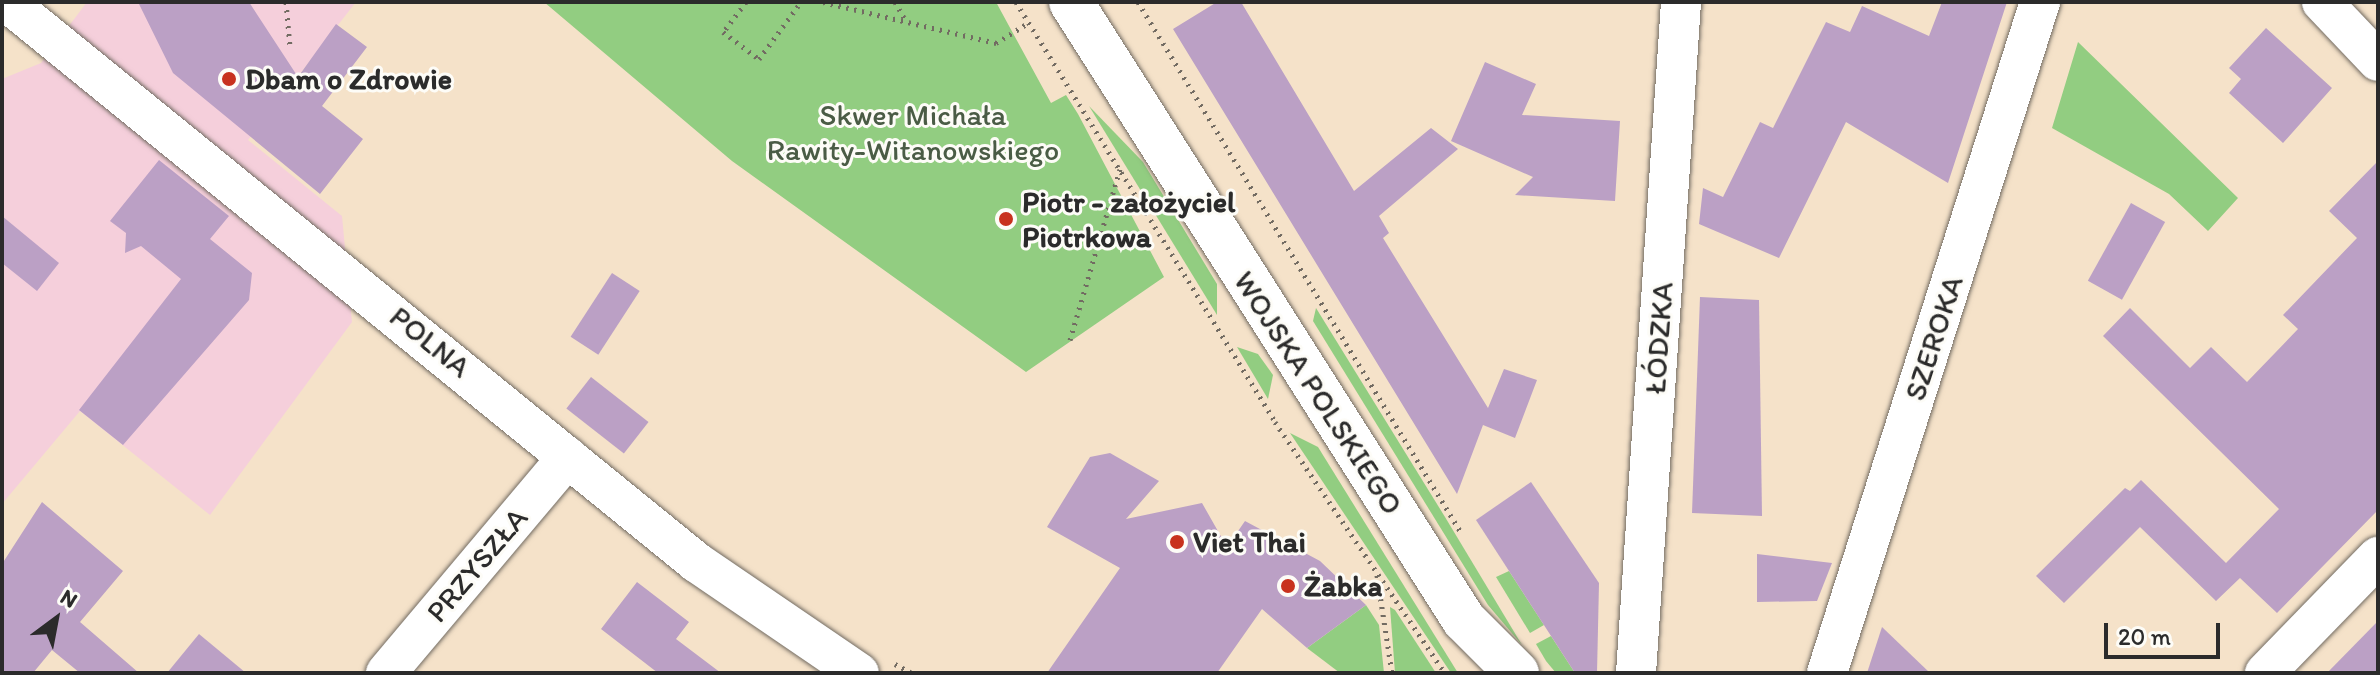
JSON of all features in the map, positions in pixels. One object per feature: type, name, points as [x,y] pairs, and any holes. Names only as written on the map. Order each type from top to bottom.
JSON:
[{"type":"street","name":"POLNA","points":[[7,2],[708,571],[859,673]]},
{"type":"street","name":"WOJSKA POLSKIEGO","points":[[1071,2],[1464,620],[1517,673]]},
{"type":"street","name":"ŁÓDZKA","points":[[1636,673],[1681,2]]},
{"type":"street","name":"SZEROKA","points":[[1827,673],[2040,2]]},
{"type":"street","points":[[2322,2],[2378,61]]},
{"type":"street","name":"PRZYSZŁA","points":[[386,673],[568,457]]},
{"type":"street","points":[[2265,673],[2378,557]]},
{"type":"street","name":"WOJSKA POLSKIEGO","points":[[1464,620],[1480,673]]},
{"type":"path","points":[[286,2],[290,47]]},
{"type":"path","points":[[746,2],[723,32],[759,59],[801,2]]},
{"type":"path","points":[[823,2],[996,43],[1029,22]]},
{"type":"path","points":[[895,2],[906,20]]},
{"type":"path","points":[[1016,2],[1275,422],[1445,673]]},
{"type":"path","points":[[1138,2],[1469,545]]},
{"type":"path","points":[[1070,340],[1120,168]]},
{"type":"path","points":[[1376,571],[1392,673]]},
{"type":"shaded area","points":[[87,2],[356,2],[248,140],[342,216],[352,322],[210,515],[80,411],[2,504],[2,79],[41,63]]},
{"type":"green space","name":"Skwer Michała Rawity-Witanowskiego","points":[[544,2],[996,2],[1051,103],[1066,95],[1078,114],[1164,277],[1026,372],[732,161]]},
{"type":"green space","points":[[2078,42],[2238,198],[2208,231],[2169,194],[2052,128]]},
{"type":"green space","points":[[1089,106],[1143,162],[1217,284],[1217,315]]},
{"type":"green space","points":[[1316,308],[1522,645],[1488,605],[1313,321]]},
{"type":"green space","points":[[1237,347],[1258,354],[1273,375],[1268,399]]},
{"type":"green space","points":[[1290,433],[1318,447],[1458,673],[1451,673]]},
{"type":"green space","points":[[1509,571],[1544,625],[1530,633],[1496,577]]},
{"type":"green space","points":[[1366,605],[1379,625],[1384,673],[1340,673],[1307,648]]},
{"type":"green space","points":[[1390,607],[1395,610],[1436,673],[1395,673]]},
{"type":"green space","points":[[1551,636],[1575,673],[1556,673],[1546,661],[1536,644]]},
{"type":"building","points":[[138,2],[249,2],[298,77],[336,24],[367,47],[322,106],[363,139],[320,194],[173,73]]},
{"type":"building","points":[[1217,2],[1241,2],[1354,191],[1431,128],[1458,149],[1379,216],[1389,233],[1383,238],[1488,408],[1504,369],[1537,380],[1515,438],[1483,425],[1457,494],[1173,29]]},
{"type":"building","points":[[1942,2],[2007,2],[1948,183],[1846,122],[1779,258],[1699,224],[1703,188],[1723,197],[1760,122],[1773,128],[1826,22],[1850,32],[1862,6],[1929,36]]},
{"type":"building","points":[[2266,28],[2332,88],[2283,143],[2229,93],[2241,79],[2229,68]]},
{"type":"building","points":[[1485,62],[1536,84],[1522,115],[1620,121],[1615,201],[1515,195],[1533,177],[1451,141]]},
{"type":"building","points":[[159,160],[229,216],[210,239],[252,273],[249,300],[123,445],[79,410],[181,279],[141,246],[125,253],[126,233],[110,221]]},
{"type":"building","points":[[2378,161],[2378,510],[2277,613],[2240,578],[2216,601],[2140,527],[2064,603],[2036,576],[2125,488],[2130,491],[2141,480],[2226,563],[2279,509],[2103,336],[2130,308],[2190,368],[2211,347],[2247,382],[2298,329],[2283,315],[2357,238],[2329,211]]},
{"type":"building","points":[[2131,203],[2165,222],[2122,300],[2088,281]]},
{"type":"building","points":[[2,216],[59,263],[37,291],[2,263]]},
{"type":"building","points":[[612,273],[640,291],[598,355],[571,337]]},
{"type":"building","points":[[1700,297],[1759,300],[1762,516],[1692,513]]},
{"type":"building","points":[[591,377],[649,422],[624,453],[566,409]]},
{"type":"building","points":[[1110,453],[1159,481],[1126,519],[1202,503],[1227,547],[1245,521],[1320,561],[1366,605],[1307,648],[1262,609],[1217,673],[1047,673],[1120,568],[1047,527],[1090,457]]},
{"type":"building","points":[[1531,482],[1599,583],[1597,673],[1575,673],[1476,520]]},
{"type":"building","points":[[42,502],[123,571],[80,622],[139,673],[80,673],[52,650],[33,673],[2,673],[2,564]]},
{"type":"building","points":[[1757,554],[1832,563],[1817,601],[1757,602]]},
{"type":"building","points":[[637,582],[689,622],[676,639],[721,673],[658,673],[601,629]]},
{"type":"building","points":[[2378,621],[2378,673],[2327,673]]},
{"type":"building","points":[[1882,627],[1930,673],[1867,673]]},
{"type":"building","points":[[199,634],[246,673],[167,673]]},
{"type":"place","name":"Dbam o Zdrowie","points":[[229,79]]},
{"type":"place","name":"Piotr - założyciel Piotrkowa","points":[[1006,219]]},
{"type":"place","name":"Viet Thai","points":[[1177,542]]},
{"type":"place","name":"Żabka","points":[[1288,586]]}]
